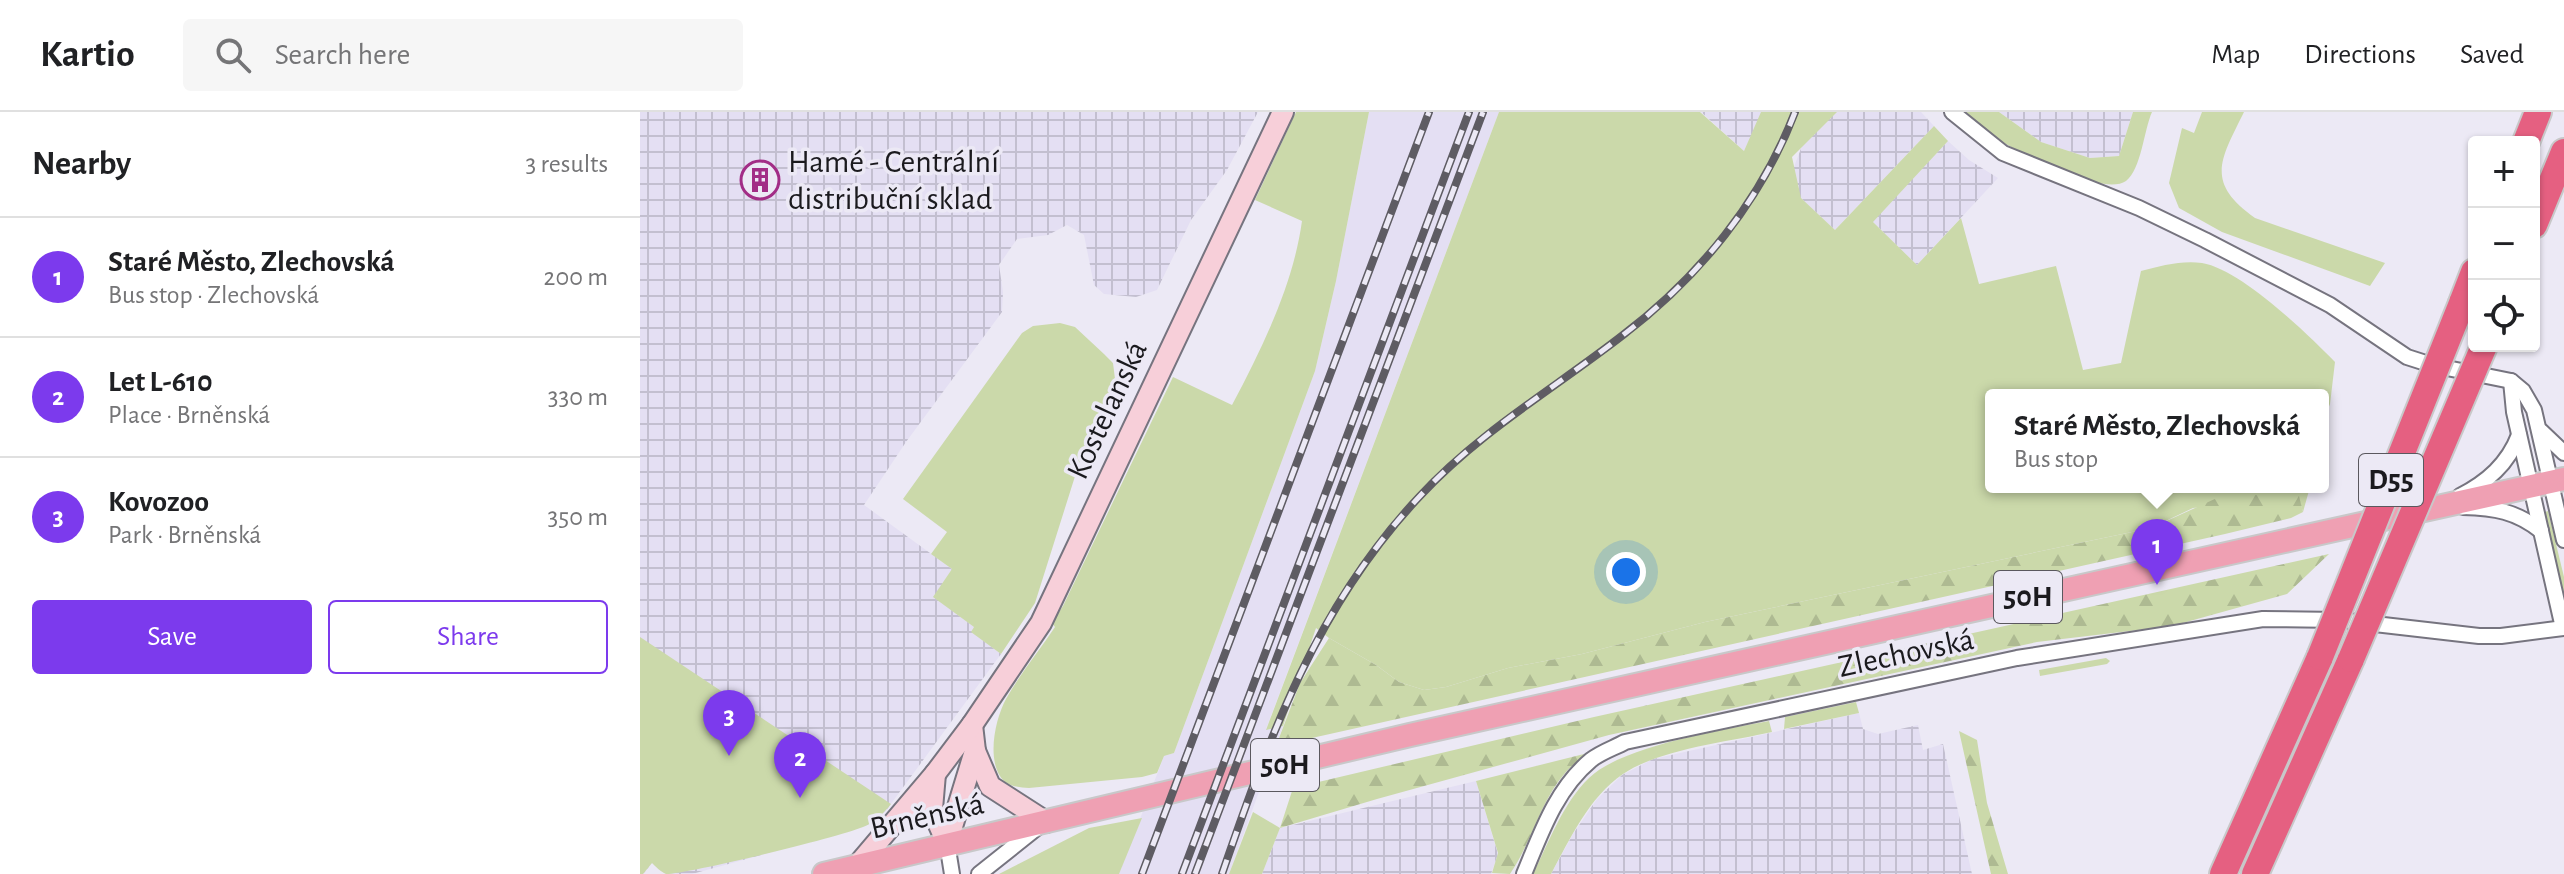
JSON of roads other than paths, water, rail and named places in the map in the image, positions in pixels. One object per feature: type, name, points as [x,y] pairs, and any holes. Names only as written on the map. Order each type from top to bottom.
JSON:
[{"type":"highway","points":[[2528,136],[2538,112]]},
{"type":"highway","points":[[2540,210],[2564,152]]},
{"type":"highway","name":"D55","points":[[2223,874],[2320,657],[2471,280]]},
{"type":"highway","name":"D55","points":[[2255,874],[2351,659],[2481,352]]},
{"type":"main road","name":"Kostelanská","points":[[864,870],[972,725],[1045,616],[1283,112]]},
{"type":"main road","name":"50H","points":[[1046,822],[1440,728],[2548,482]]},
{"type":"main road","points":[[972,725],[975,751],[990,786],[1046,822]]},
{"type":"main road","points":[[947,843],[975,751]]},
{"type":"main road","points":[[935,774],[932,809],[947,843]]},
{"type":"main road","name":"Brněnská","points":[[824,874],[864,870],[947,843],[1046,822]]},
{"type":"street","points":[[1952,112],[2003,153],[2139,208],[2205,240],[2330,305],[2407,357],[2511,381]]},
{"type":"street","name":"Zlechovská","points":[[2511,381],[2523,391],[2534,410],[2548,482],[2563,528]]},
{"type":"street","name":"Zlechovská","points":[[1524,874],[1551,811],[1568,782],[1593,758],[1625,742],[2017,658],[2263,619],[2340,620],[2479,636],[2564,628],[2541,531],[2548,482],[2519,435],[2511,381]]},
{"type":"street","points":[[2540,430],[2564,453]]},
{"type":"street","points":[[2438,507],[2475,488],[2496,472],[2512,453],[2519,435]]},
{"type":"street","points":[[2438,507],[2504,511],[2522,516],[2541,531]]},
{"type":"street","points":[[979,874],[1046,822]]},
{"type":"street","points":[[947,843],[952,874]]},
{"type":"railway","points":[[1142,874],[1429,112]]},
{"type":"railway","points":[[1182,874],[1469,112]]},
{"type":"railway","points":[[1195,874],[1483,112]]},
{"type":"railway","points":[[1222,874],[1259,772],[1300,674],[1352,582],[1384,538],[1420,496],[1467,451],[1623,335],[1677,288],[1725,235],[1746,206],[1781,145],[1795,112]]},
{"type":"place","name":"Hamé - Centrální distribuční sklad","points":[[760,180]]},
{"type":"place","name":"Staré Město, Zlechovská","points":[[2157,585]]},
{"type":"place","name":"Kovozoo","points":[[729,756]]},
{"type":"place","name":"Let L-610","points":[[800,798]]}]
